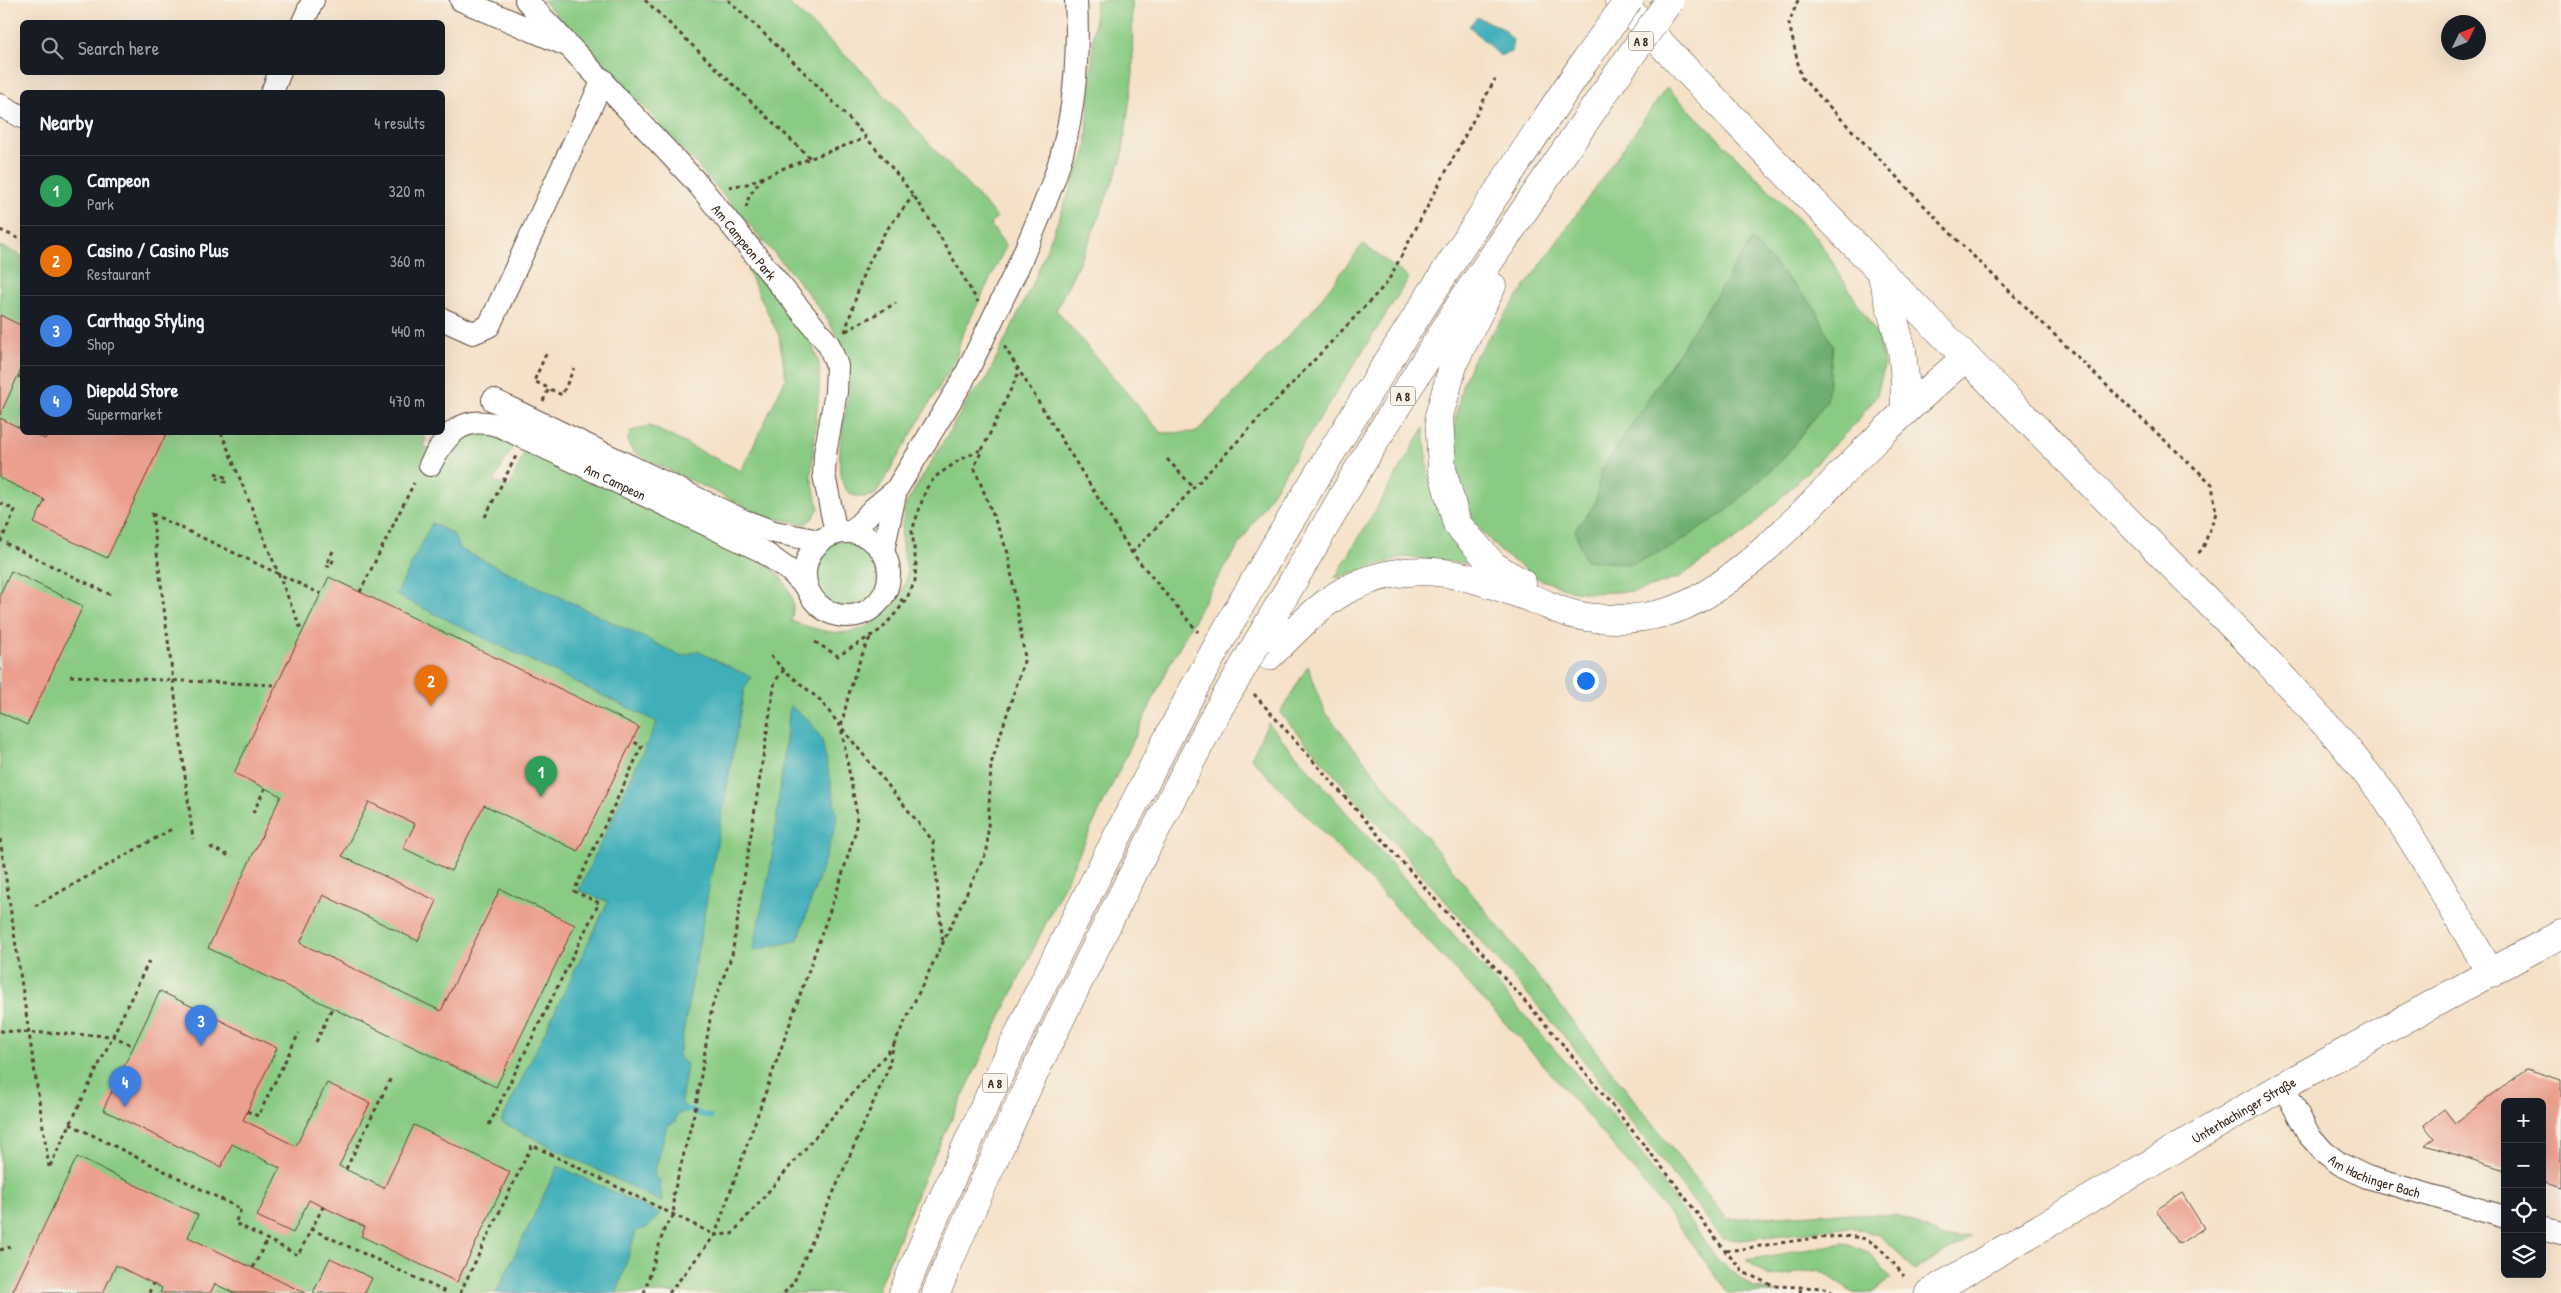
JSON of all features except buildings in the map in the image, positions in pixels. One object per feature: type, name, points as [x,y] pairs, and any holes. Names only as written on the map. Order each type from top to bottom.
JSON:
[{"type":"main road","points":[[1618,0],[1881,272],[2268,662],[2339,739],[2386,798],[2428,865],[2491,974]]},
{"type":"main road","name":"A 8","points":[[902,1293],[1025,1020],[1096,877],[1193,690],[1233,618],[1344,431],[1444,272],[1587,58],[1629,0]]},
{"type":"main road","name":"A 8","points":[[936,1293],[1051,1037],[1127,885],[1216,715],[1263,649],[1372,446],[1466,297],[1561,156],[1670,0]]},
{"type":"main road","points":[[1561,156],[1476,315],[1454,362],[1439,416],[1442,468],[1457,524],[1494,566],[1575,615]]},
{"type":"main road","points":[[1881,272],[1902,350],[1905,380],[1904,410]]},
{"type":"main road","points":[[1263,649],[1351,588],[1378,576],[1408,571],[1441,572],[1474,578],[1575,615],[1636,618],[1668,612],[1710,591],[1767,547],[1904,410],[1966,356]]},
{"type":"main road","name":"Unterhachinger Straße","points":[[1929,1293],[2283,1086],[2491,974],[2561,934]]},
{"type":"street","points":[[304,20],[313,0]]},
{"type":"street","points":[[461,0],[571,47]]},
{"type":"street","name":"Am Campeon Park","points":[[526,0],[603,80],[697,183],[743,238],[837,338],[838,366],[836,392],[828,436],[824,475],[836,535]]},
{"type":"street","points":[[836,535],[870,538],[883,551],[889,564],[890,578],[896,597],[878,603],[868,612],[855,616],[841,616],[828,612],[814,602],[806,587],[804,570],[809,554],[836,535],[873,509],[896,490],[962,382],[1017,269],[1058,170],[1068,126],[1076,80],[1076,0]]},
{"type":"street","points":[[273,90],[279,75]]},
{"type":"street","points":[[445,320],[473,333],[489,326],[603,80]]},
{"type":"street","points":[[0,106],[20,116]]},
{"type":"street","name":"Am Campeon","points":[[492,400],[742,520],[774,532],[836,535]]},
{"type":"street","name":"Am Campeon","points":[[430,465],[446,438],[460,426],[474,421],[500,426],[762,551],[790,571],[806,587]]},
{"type":"street","points":[[824,475],[837,498],[848,508],[860,511],[873,509]]},
{"type":"street","points":[[883,551],[896,490]]},
{"type":"street","name":"Am Hachinger Bach","points":[[2283,1086],[2309,1135],[2323,1152],[2340,1164],[2367,1178],[2501,1216]]},
{"type":"street","points":[[2546,1229],[2561,1233]]},
{"type":"path","points":[[644,0],[810,158]]},
{"type":"path","points":[[728,0],[817,85],[866,138],[914,196],[968,286]]},
{"type":"path","points":[[1798,0],[1789,23],[1801,77],[1960,243],[2131,409],[2212,484],[2216,513],[2203,548]]},
{"type":"path","points":[[1132,553],[1387,282],[1495,79]]},
{"type":"path","points":[[697,183],[725,187],[747,184],[810,158],[866,138]]},
{"type":"path","points":[[743,238],[749,196],[764,176]]},
{"type":"path","points":[[837,338],[864,272],[885,232],[914,196]]},
{"type":"path","points":[[0,230],[20,239]]},
{"type":"path","points":[[837,338],[896,303]]},
{"type":"path","points":[[546,354],[534,381],[562,394],[574,368]]},
{"type":"path","points":[[784,1293],[794,1282],[888,1069],[894,1044],[943,946],[986,851],[991,764],[1025,658],[1008,553],[974,467],[980,450],[1019,371],[1132,553],[1190,624]]},
{"type":"path","points":[[222,435],[302,632]]},
{"type":"path","points":[[815,642],[838,656],[882,629],[896,597],[915,581],[916,564],[912,530],[926,489],[935,477],[958,461],[980,450]]},
{"type":"path","points":[[1168,459],[1194,488]]},
{"type":"path","points":[[215,472],[227,478],[224,482],[217,478]]},
{"type":"path","points":[[485,517],[504,476]]},
{"type":"path","points":[[360,592],[414,483]]},
{"type":"path","points":[[0,503],[15,510],[0,540],[111,595]]},
{"type":"path","points":[[193,839],[152,513],[321,594]]},
{"type":"path","points":[[333,551],[326,565],[330,567],[334,558]]},
{"type":"path","points":[[669,1293],[714,1235],[840,882],[855,833],[857,816],[841,727],[851,682],[859,659],[870,638]]},
{"type":"path","points":[[771,656],[784,670],[820,700],[933,841],[943,946]]},
{"type":"path","points":[[644,1293],[665,1227],[674,1215],[673,1196],[696,1106],[712,1006],[732,955],[775,682],[784,670]]},
{"type":"path","points":[[70,676],[276,685]]},
{"type":"path","points":[[1272,714],[1560,1041],[1673,1181],[1725,1252],[1745,1273],[1774,1286],[1825,1288],[1833,1293]]},
{"type":"path","points":[[489,1125],[599,903],[574,891],[642,746],[632,740]]},
{"type":"path","points":[[253,813],[265,788]]},
{"type":"path","points":[[35,906],[172,829]]},
{"type":"path","points":[[0,839],[50,1167],[150,961]]},
{"type":"path","points":[[210,847],[232,857]]},
{"type":"path","points":[[316,1042],[332,1008]]},
{"type":"path","points":[[0,1031],[113,1036],[134,1046]]},
{"type":"path","points":[[247,1111],[258,1116],[298,1033]]},
{"type":"path","points":[[460,1293],[532,1145],[714,1235],[732,1234],[894,1044]]},
{"type":"path","points":[[346,1169],[391,1078]]},
{"type":"path","points":[[70,1124],[241,1209],[235,1223],[298,1255],[323,1207]]},
{"type":"path","points":[[311,1229],[448,1293]]},
{"type":"path","points":[[1725,1252],[1837,1237],[1864,1239],[1883,1251],[1904,1276]]},
{"type":"path","points":[[253,1268],[267,1240]]},
{"type":"path","points":[[0,1250],[10,1247]]},
{"type":"path","points":[[149,1293],[153,1283]]},
{"type":"path","points":[[1800,1286],[1800,1293]]},
{"type":"green space","points":[[542,0],[785,0],[862,71],[997,217],[990,224],[1006,246],[961,338],[956,359],[875,495],[857,496],[846,489],[840,474],[841,435],[848,397],[849,368],[841,344],[823,314],[788,269],[701,169]]},
{"type":"green space","points":[[1096,0],[1132,0],[1133,73],[1122,158],[1088,244],[1056,310],[1161,433],[1197,432],[1311,312],[1363,244],[1409,278],[1209,592],[1170,664],[924,1177],[876,1293],[0,1293],[0,246],[20,255],[20,435],[421,435],[426,439],[423,446],[445,457],[456,442],[477,431],[516,440],[494,481],[509,488],[526,448],[771,566],[786,585],[792,597],[793,612],[791,621],[829,632],[841,633],[863,628],[875,622],[894,605],[902,591],[907,576],[901,535],[906,504],[972,394],[986,380],[1033,283],[1086,151]]},
{"type":"green space","points":[[1667,87],[1818,239],[1879,338],[1884,366],[1877,395],[1856,423],[1746,532],[1678,578],[1637,591],[1589,593],[1570,590],[1539,579],[1501,552],[1474,523],[1462,489],[1454,455],[1455,420],[1462,386],[1473,360]],"holes":[[[1827,400],[1783,459],[1729,509],[1575,530],[1595,504]]]},
{"type":"green space","points":[[1752,240],[1815,308],[1833,346],[1827,400],[1783,459],[1729,509],[1674,546],[1632,564],[1585,560],[1575,530],[1595,504],[1601,471]]},
{"type":"green space","points":[[747,269],[755,269],[808,335],[819,362],[819,389],[811,477],[819,508],[813,518],[805,524],[768,517],[652,462],[633,451],[627,442],[631,431],[650,426],[741,471],[786,378],[779,336]]},
{"type":"green space","points":[[1424,428],[1428,472],[1445,522],[1474,564],[1404,557],[1335,578]]},
{"type":"green space","points":[[847,539],[860,542],[871,549],[878,560],[881,573],[878,586],[871,597],[860,604],[847,607],[834,604],[823,597],[816,586],[813,573],[816,560],[823,549],[834,542]]},
{"type":"green space","points":[[1308,666],[1325,712],[1502,931],[1727,1219],[1829,1213],[1896,1215],[1946,1238],[1972,1237],[1914,1270],[1882,1236],[1851,1227],[1740,1240],[1722,1238],[1567,1039],[1280,713]]},
{"type":"green space","points":[[1268,723],[1619,1123],[1719,1262],[1753,1287],[1776,1293],[1728,1293],[1618,1151],[1559,1083],[1438,951],[1251,758]]},
{"type":"green space","points":[[1844,1243],[1868,1252],[1891,1278],[1872,1293],[1855,1293],[1819,1270],[1769,1277],[1746,1260]]},
{"type":"water","points":[[1477,17],[1502,28],[1513,40],[1511,52],[1500,56],[1469,26]]},
{"type":"water","points":[[432,523],[453,534],[460,549],[682,656],[697,651],[751,677],[744,690],[679,1056],[687,1066],[681,1101],[688,1110],[677,1115],[675,1122],[667,1126],[654,1174],[660,1181],[662,1202],[501,1122],[608,902],[579,890],[657,722],[396,595]]},
{"type":"water","points":[[790,706],[810,721],[822,740],[837,816],[835,828],[798,940],[753,951],[771,864]]},
{"type":"water","points":[[558,1166],[660,1214],[648,1227],[636,1231],[617,1293],[496,1293]]},
{"type":"waterway","points":[[688,1110],[710,1117]]},
{"type":"place","name":"Casino / Casino Plus","points":[[431,706]]},
{"type":"place","name":"Campeon","points":[[541,797]]},
{"type":"place","name":"Carthago Styling","points":[[201,1046]]},
{"type":"place","name":"Diepold Store","points":[[125,1107]]}]
